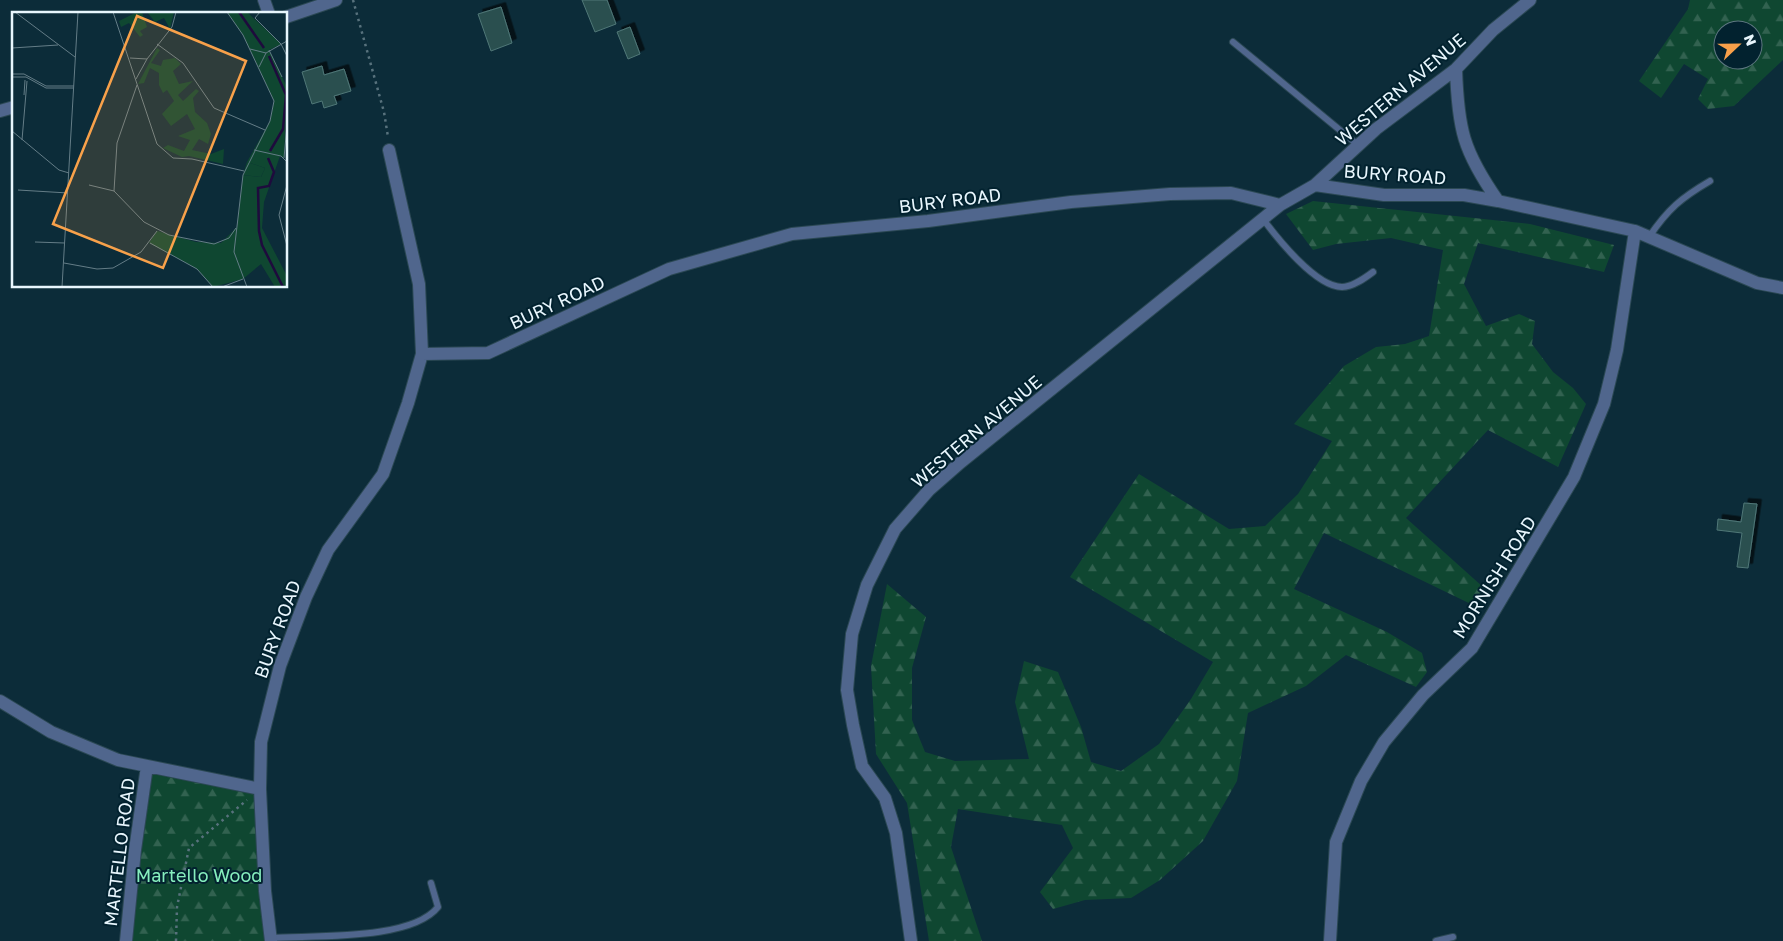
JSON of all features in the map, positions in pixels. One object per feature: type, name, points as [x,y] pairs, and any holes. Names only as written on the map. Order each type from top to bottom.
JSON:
[{"type":"street","points":[[264,0],[268,12]]},
{"type":"street","points":[[288,16],[336,0]]},
{"type":"street","name":"WESTERN AVENUE","points":[[1315,185],[1376,129],[1456,69],[1493,30],[1530,0]]},
{"type":"street","name":"BURY ROAD","points":[[1456,69],[1457,108],[1464,141],[1478,172],[1498,201]]},
{"type":"street","points":[[0,112],[12,108]]},
{"type":"street","name":"BURY ROAD","points":[[271,939],[265,890],[260,790],[261,742],[280,666],[302,606],[328,550],[383,474],[408,403],[422,354],[419,284],[389,150]]},
{"type":"street","points":[[1280,205],[1315,185]]},
{"type":"street","name":"BURY ROAD","points":[[1315,185],[1384,194],[1464,195],[1498,201],[1634,232],[1757,283],[1783,288]]},
{"type":"street","name":"BURY ROAD","points":[[422,354],[488,353],[669,269],[792,234],[928,221],[1071,202],[1170,194],[1230,193],[1280,205]]},
{"type":"street","name":"WESTERN AVENUE","points":[[911,941],[896,833],[885,798],[862,766],[847,690],[852,634],[867,585],[895,529],[929,490],[1280,205]]},
{"type":"street","name":"MORNISH ROAD","points":[[1330,941],[1336,842],[1361,781],[1384,742],[1423,695],[1472,648],[1574,477],[1604,404],[1617,350],[1634,232]]},
{"type":"street","name":"MARTELLO ROAD","points":[[0,700],[51,732],[118,760],[260,790]]},
{"type":"street","name":"MARTELLO ROAD","points":[[126,941],[135,850],[147,766]]},
{"type":"lane","points":[[1233,42],[1358,146]]},
{"type":"lane","points":[[1649,237],[1662,218],[1682,198],[1710,181]]},
{"type":"lane","points":[[1263,219],[1290,253],[1331,284],[1342,287],[1353,284],[1373,272]]},
{"type":"lane","points":[[271,939],[379,933],[404,926],[433,913],[438,907],[431,883]]},
{"type":"lane","points":[[1436,941],[1453,937]]},
{"type":"path","points":[[353,0],[384,112],[389,150]]},
{"type":"path","points":[[176,941],[177,908],[189,848],[260,790]]},
{"type":"green space","points":[[1690,0],[1783,0],[1783,60],[1734,106],[1708,109],[1698,99],[1708,79],[1684,64],[1661,98],[1639,81],[1688,9]]},
{"type":"green space","points":[[1313,201],[1530,224],[1614,245],[1604,272],[1478,243],[1464,284],[1486,326],[1519,314],[1535,321],[1532,344],[1553,372],[1573,388],[1586,404],[1558,467],[1488,430],[1406,518],[1483,587],[1475,606],[1324,533],[1294,589],[1387,632],[1422,653],[1427,672],[1416,687],[1346,655],[1306,686],[1248,713],[1237,781],[1203,841],[1160,880],[1131,898],[1085,900],[1053,909],[1040,892],[1073,848],[1062,825],[958,809],[951,847],[982,941],[929,941],[907,803],[876,754],[871,666],[887,584],[926,617],[912,668],[912,720],[925,752],[955,761],[1029,759],[1015,702],[1024,661],[1058,672],[1081,727],[1091,762],[1121,771],[1159,744],[1191,699],[1213,662],[1070,577],[1139,474],[1229,529],[1265,526],[1298,494],[1332,441],[1294,424],[1344,366],[1376,347],[1405,344],[1429,336],[1443,250],[1391,238],[1336,244],[1313,250],[1286,214]]},
{"type":"green space","name":"Martello Wood","points":[[147,766],[260,789],[271,941],[126,941]]},
{"type":"building","points":[[582,0],[607,0],[616,24],[595,32]]},
{"type":"building","points":[[501,7],[512,43],[491,51],[478,14]]},
{"type":"building","points":[[630,27],[640,54],[628,59],[617,32]]},
{"type":"building","points":[[322,66],[324,75],[344,69],[351,91],[334,96],[337,104],[324,108],[322,101],[312,104],[302,72]]},
{"type":"building","points":[[1744,503],[1757,504],[1748,568],[1737,567],[1742,533],[1717,530],[1718,519],[1741,522]]}]
